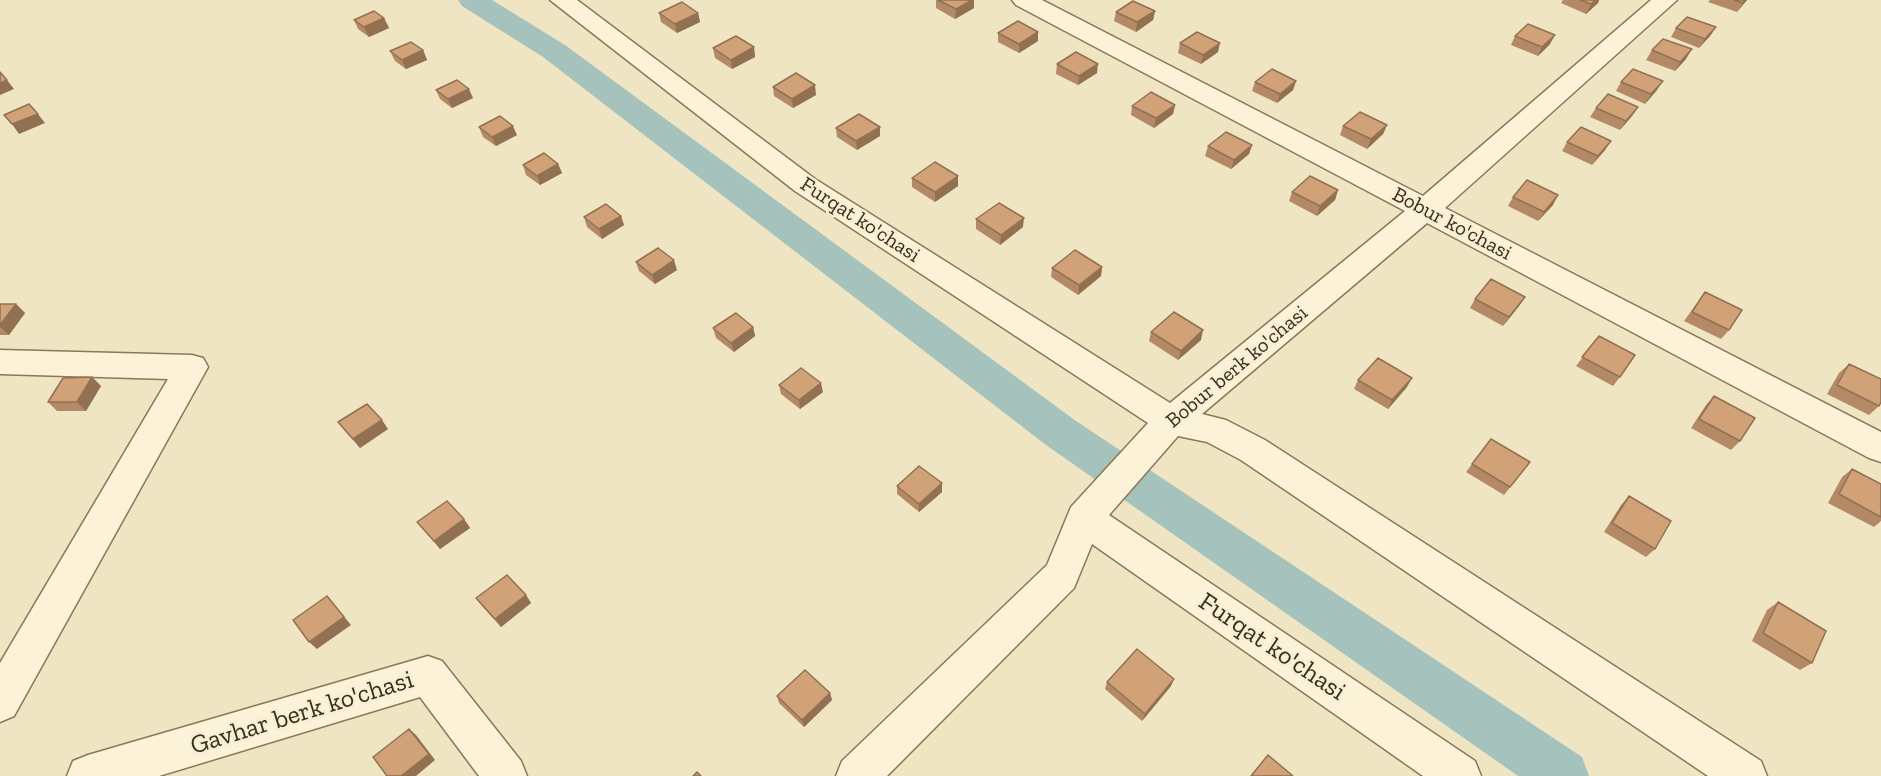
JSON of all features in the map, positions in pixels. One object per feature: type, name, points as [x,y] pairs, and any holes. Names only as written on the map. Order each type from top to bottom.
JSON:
[{"type":"street","name":"Furqat ko'chasi","points":[[562,0],[805,185],[1171,421]]},
{"type":"street","name":"Bobur ko'chasi","points":[[1024,0],[1881,448]]},
{"type":"street","name":"Bobur berk ko'chasi","points":[[857,776],[1061,576],[1084,518],[1171,421],[1425,210],[1665,0]]},
{"type":"street","points":[[0,362],[192,367],[0,702]]},
{"type":"street","points":[[1171,421],[1214,430],[1253,450],[1746,776]]},
{"type":"street","name":"Furqat ko'chasi","points":[[1084,518],[1460,776]]},
{"type":"street","name":"Gavhar berk ko'chasi","points":[[88,776],[428,675],[506,776]]},
{"type":"building","points":[[938,0],[972,0],[956,9]]},
{"type":"building","points":[[1580,0],[1596,0],[1591,4]]},
{"type":"building","points":[[1133,1],[1155,11],[1137,22],[1116,12]]},
{"type":"building","points":[[682,2],[698,13],[675,24],[659,13]]},
{"type":"building","points":[[374,11],[384,18],[364,27],[354,20]]},
{"type":"building","points":[[1687,17],[1716,27],[1705,39],[1676,28]]},
{"type":"building","points":[[1018,21],[1038,32],[1019,44],[998,33]]},
{"type":"building","points":[[1528,24],[1555,35],[1542,47],[1515,36]]},
{"type":"building","points":[[1197,32],[1220,43],[1203,55],[1180,43]]},
{"type":"building","points":[[736,36],[754,47],[731,60],[713,48]]},
{"type":"building","points":[[1663,39],[1692,49],[1680,62],[1652,50]]},
{"type":"building","points":[[411,42],[423,50],[402,60],[390,51]]},
{"type":"building","points":[[1076,52],[1098,64],[1079,76],[1057,64]]},
{"type":"building","points":[[1272,69],[1296,81],[1280,94],[1255,82]]},
{"type":"building","points":[[1633,69],[1663,81],[1651,94],[1621,82]]},
{"type":"building","points":[[0,72],[7,80],[0,83]]},
{"type":"building","points":[[796,73],[815,85],[792,99],[773,87]]},
{"type":"building","points":[[457,80],[469,89],[448,99],[436,90]]},
{"type":"building","points":[[1151,92],[1175,105],[1156,118],[1132,106]]},
{"type":"building","points":[[1608,94],[1638,107],[1626,121],[1596,108]]},
{"type":"building","points":[[29,104],[38,114],[12,124],[4,115]]},
{"type":"building","points":[[1360,112],[1387,125],[1371,139],[1343,126]]},
{"type":"building","points":[[859,114],[880,127],[856,141],[836,128]]},
{"type":"building","points":[[500,116],[513,126],[492,137],[479,127]]},
{"type":"building","points":[[1581,127],[1611,141],[1598,156],[1567,142]]},
{"type":"building","points":[[1226,132],[1252,145],[1234,160],[1208,146]]},
{"type":"building","points":[[544,153],[558,164],[537,176],[523,165]]},
{"type":"building","points":[[935,162],[958,176],[935,192],[912,178]]},
{"type":"building","points":[[1310,176],[1338,190],[1320,206],[1292,192]]},
{"type":"building","points":[[1527,180],[1558,195],[1544,212],[1513,197]]},
{"type":"building","points":[[999,203],[1024,218],[1001,235],[976,219]]},
{"type":"building","points":[[606,204],[621,216],[599,229],[584,217]]},
{"type":"building","points":[[658,248],[674,260],[652,275],[636,262]]},
{"type":"building","points":[[1075,250],[1102,267],[1079,285],[1052,268]]},
{"type":"building","points":[[1491,279],[1525,297],[1509,317],[1475,299]]},
{"type":"building","points":[[1705,292],[1742,310],[1729,330],[1692,312]]},
{"type":"building","points":[[0,304],[16,304],[0,325]]},
{"type":"building","points":[[1174,312],[1203,330],[1181,351],[1151,332]]},
{"type":"building","points":[[736,313],[753,327],[731,343],[713,328]]},
{"type":"building","points":[[1599,336],[1635,355],[1620,377],[1582,357]]},
{"type":"building","points":[[1378,358],[1412,378],[1392,400],[1358,380]]},
{"type":"building","points":[[1849,364],[1881,379],[1879,406],[1837,385]]},
{"type":"building","points":[[801,368],[821,383],[799,400],[779,385]]},
{"type":"building","points":[[92,377],[77,402],[48,402],[63,378]]},
{"type":"building","points":[[1714,396],[1755,418],[1740,441],[1699,419]]},
{"type":"building","points":[[367,404],[382,420],[353,439],[338,422]]},
{"type":"building","points":[[1491,439],[1530,462],[1510,487],[1472,464]]},
{"type":"building","points":[[919,466],[942,483],[919,504],[897,486]]},
{"type":"building","points":[[1852,469],[1881,484],[1881,517],[1839,494]]},
{"type":"building","points":[[1629,496],[1671,521],[1655,549],[1612,523]]},
{"type":"building","points":[[447,501],[464,519],[434,541],[417,522]]},
{"type":"building","points":[[507,575],[526,595],[495,619],[476,598]]},
{"type":"building","points":[[327,596],[344,617],[309,642],[293,620]]},
{"type":"building","points":[[1778,602],[1826,631],[1812,663],[1763,633]]},
{"type":"building","points":[[1137,649],[1174,679],[1145,714],[1107,682]]},
{"type":"building","points":[[805,670],[830,693],[802,720],[777,696]]},
{"type":"building","points":[[409,729],[429,754],[401,776],[387,776],[373,757]]},
{"type":"building","points":[[1268,755],[1293,776],[1251,776]]},
{"type":"waterway","points":[[472,0],[554,51],[1061,433],[1563,776]]}]
